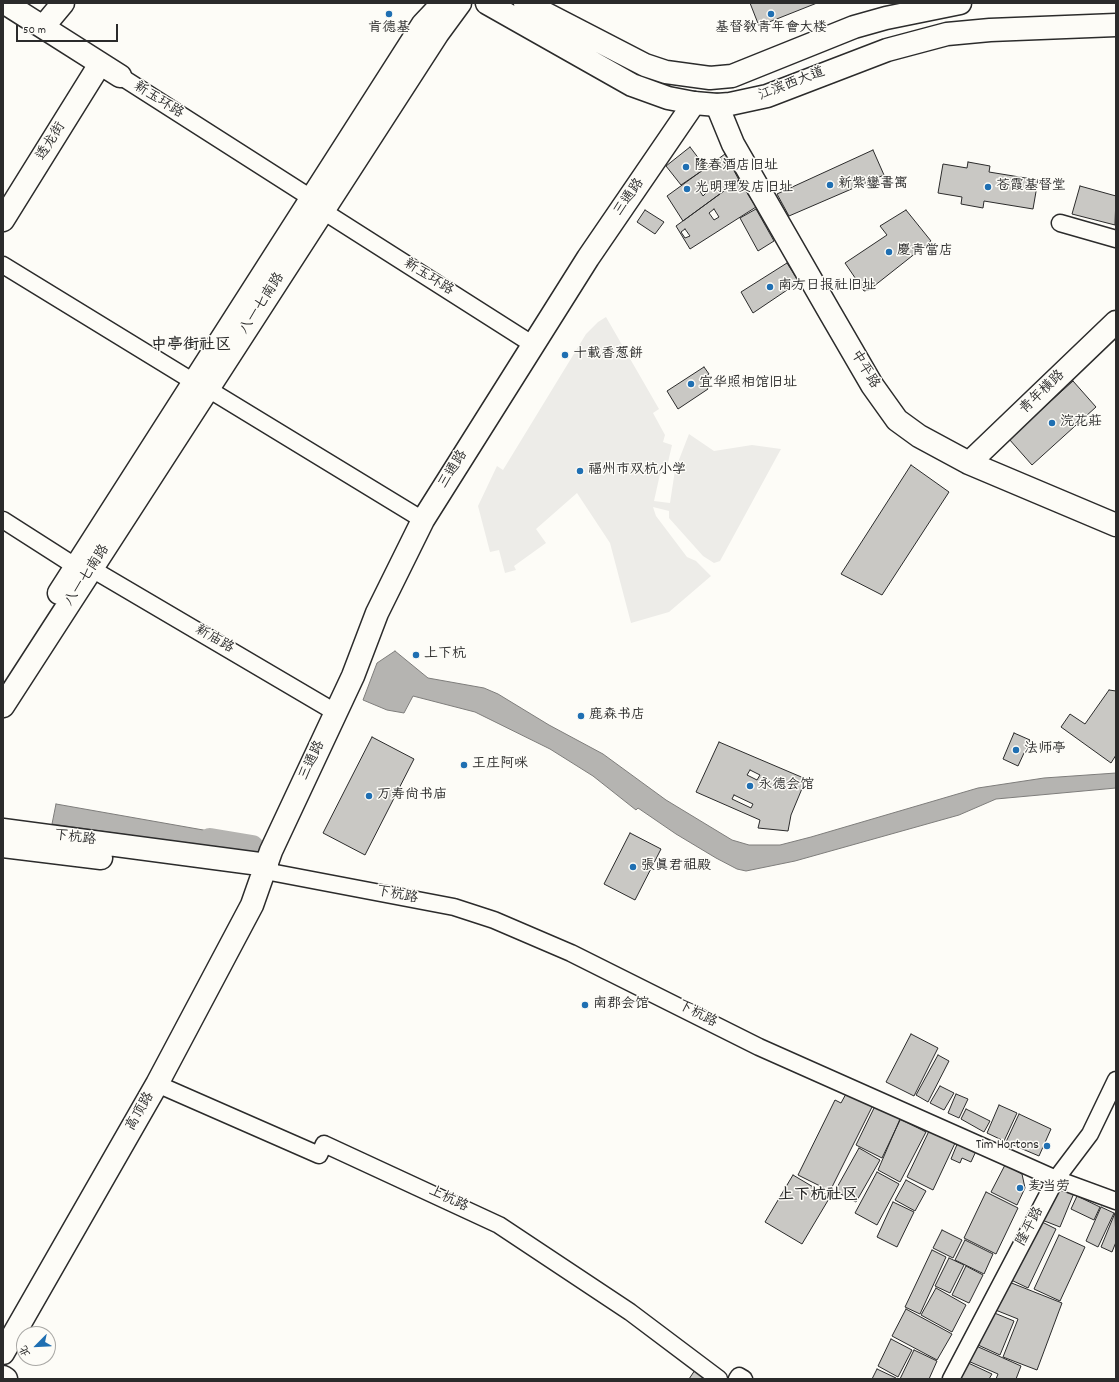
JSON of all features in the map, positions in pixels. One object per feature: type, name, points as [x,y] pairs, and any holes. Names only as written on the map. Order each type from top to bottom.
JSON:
[{"type":"main road","name":"新玉环路","points":[[5,3],[120,76]]},
{"type":"main road","points":[[43,27],[63,3]]},
{"type":"main road","name":"八一七南路","points":[[3,706],[84,568],[317,205],[423,24],[443,3]]},
{"type":"main road","name":"八一七南路","points":[[317,205],[460,3]]},
{"type":"main road","name":"江滨西大道","points":[[487,3],[632,85],[655,94],[694,103],[717,105],[730,104],[767,96],[887,50],[947,34],[990,30],[1116,25]]},
{"type":"main road","points":[[525,3],[654,69],[678,74],[716,78],[732,76],[746,71],[854,27],[886,18],[960,3]]},
{"type":"main road","name":"透龙街","points":[[3,220],[100,64]]},
{"type":"main road","name":"三通路","points":[[265,871],[335,712],[353,676],[377,613],[423,520],[532,344],[588,258],[694,103]]},
{"type":"main road","name":"中平路","points":[[717,105],[734,144],[881,398],[897,420],[908,429],[969,463],[1116,525]]},
{"type":"main road","name":"青年横路","points":[[969,463],[1116,322]]},
{"type":"main road","name":"八一七南路","points":[[3,682],[84,568]]},
{"type":"main road","name":"下杭路","points":[[3,830],[265,871]]},
{"type":"main road","name":"下杭路","points":[[3,846],[265,871]]},
{"type":"main road","name":"高顶路","points":[[3,1353],[157,1084],[252,905],[265,871]]},
{"type":"street","name":"新玉环路","points":[[120,76],[532,344]]},
{"type":"street","points":[[1060,223],[1116,239]]},
{"type":"street","points":[[3,264],[423,520]]},
{"type":"street","name":"新庙路","points":[[3,520],[335,712]]},
{"type":"street","name":"下杭路","points":[[265,871],[454,907],[494,920],[571,953],[759,1047],[1056,1179],[1116,1201]]},
{"type":"street","name":"隆平路","points":[[951,1379],[1056,1179],[1090,1134],[1116,1080]]},
{"type":"street","name":"上杭路","points":[[157,1084],[319,1155],[324,1144],[498,1225],[630,1312],[719,1379]]},
{"type":"street","points":[[737,1379],[739,1376],[744,1379]]},
{"type":"shaded area","name":"福州市双杭小学","points":[[606,317],[659,409],[653,413],[665,435],[663,442],[672,445],[666,471],[660,474],[654,501],[670,503],[675,470],[689,434],[714,451],[752,445],[781,449],[720,561],[714,563],[703,556],[669,518],[669,511],[653,507],[656,516],[687,557],[696,561],[711,576],[669,612],[631,623],[610,543],[577,493],[536,529],[546,543],[514,566],[516,570],[505,573],[499,550],[490,552],[478,506],[497,466],[503,470],[586,334],[598,322]]},
{"type":"shaded area","points":[[395,651],[428,678],[484,688],[498,694],[549,725],[603,754],[666,800],[732,840],[749,845],[780,845],[978,788],[1044,778],[1116,773],[1116,788],[996,799],[959,815],[795,861],[746,871],[737,869],[716,858],[676,834],[638,808],[636,810],[593,776],[550,749],[475,712],[413,696],[404,713],[387,710],[363,700],[377,663]]},
{"type":"shaded area","points":[[56,804],[243,837],[241,851],[52,824]]},
{"type":"building","name":"基督教青年會大楼","points":[[750,3],[817,3],[759,26]]},
{"type":"building","name":"隆春酒店旧址","points":[[690,147],[706,168],[681,185],[666,166]]},
{"type":"building","name":"新紫鑾書寓","points":[[873,150],[884,175],[789,216],[777,194]]},
{"type":"building","name":"光明理发店旧址","points":[[725,154],[739,180],[683,221],[667,196]],"holes":[[[700,183],[706,193],[703,196],[696,185]]]},
{"type":"building","name":"苍霞基督堂","points":[[968,162],[990,166],[989,172],[1038,180],[1033,209],[984,201],[983,208],[961,204],[962,197],[938,193],[943,164],[967,168]]},
{"type":"building","points":[[739,180],[756,207],[690,249],[676,226]],"holes":[[[714,209],[719,217],[714,220],[709,213]],[[685,229],[690,236],[685,238],[681,232]]]},
{"type":"building","points":[[1080,186],[1116,196],[1115,225],[1072,214]]},
{"type":"building","points":[[756,209],[774,241],[758,251],[740,218]]},
{"type":"building","points":[[645,210],[664,222],[655,234],[637,222]]},
{"type":"building","name":"慶青當店","points":[[906,210],[931,241],[869,290],[864,291],[845,263],[887,235],[880,226]]},
{"type":"building","name":"南方日报社旧址","points":[[787,263],[799,282],[753,313],[741,292]]},
{"type":"building","name":"宜华照相馆旧址","points":[[704,367],[709,374],[701,379],[708,389],[678,409],[667,391]]},
{"type":"building","name":"浣花莊","points":[[1073,381],[1096,407],[1032,465],[1009,439]]},
{"type":"building","points":[[911,465],[949,492],[882,595],[841,574]]},
{"type":"building","points":[[1109,690],[1116,691],[1116,755],[1111,763],[1061,727],[1070,714],[1085,724]]},
{"type":"building","name":"法师亭","points":[[1014,733],[1030,740],[1018,766],[1003,759]]},
{"type":"building","name":"万寿尚书庙","points":[[372,737],[414,759],[365,855],[323,833]]},
{"type":"building","name":"永德会馆","points":[[719,742],[806,779],[791,815],[788,831],[758,828],[760,820],[696,792]],"holes":[[[750,770],[760,775],[757,780],[747,775]],[[734,795],[753,804],[751,808],[732,799]]]},
{"type":"building","name":"張真君祖殿","points":[[630,833],[661,849],[635,900],[604,884]]},
{"type":"building","points":[[911,1034],[938,1048],[914,1096],[886,1082]]},
{"type":"building","points":[[938,1055],[949,1061],[928,1102],[916,1095]]},
{"type":"building","points":[[940,1086],[954,1093],[944,1110],[930,1103]]},
{"type":"building","points":[[847,1092],[873,1105],[830,1191],[798,1175],[835,1100],[841,1103]]},
{"type":"building","points":[[956,1094],[968,1099],[959,1118],[948,1113]]},
{"type":"building","points":[[876,1104],[902,1116],[882,1158],[856,1145]]},
{"type":"building","points":[[999,1105],[1017,1113],[1004,1141],[987,1133]]},
{"type":"building","points":[[966,1109],[990,1121],[984,1132],[961,1119]]},
{"type":"building","points":[[1019,1114],[1051,1129],[1039,1156],[1006,1142]]},
{"type":"building","points":[[900,1119],[926,1132],[900,1182],[878,1170]]},
{"type":"building","points":[[930,1129],[956,1141],[933,1190],[907,1177]]},
{"type":"building","points":[[958,1142],[976,1151],[971,1162],[962,1158],[960,1163],[951,1159]]},
{"type":"building","points":[[859,1148],[880,1160],[856,1202],[835,1191]]},
{"type":"building","points":[[1005,1165],[1022,1174],[1025,1188],[1017,1205],[991,1192]]},
{"type":"building","points":[[877,1172],[899,1184],[877,1225],[855,1213]]},
{"type":"building","points":[[793,1175],[830,1197],[802,1244],[765,1222]]},
{"type":"building","points":[[906,1180],[926,1191],[915,1211],[895,1200]]},
{"type":"building","points":[[1056,1185],[1074,1193],[1060,1227],[1042,1220]]},
{"type":"building","points":[[986,1192],[1018,1208],[996,1254],[964,1238]]},
{"type":"building","points":[[1077,1196],[1100,1207],[1094,1220],[1071,1209]]},
{"type":"building","points":[[893,1202],[914,1212],[897,1247],[877,1237]]},
{"type":"building","points":[[1101,1207],[1114,1213],[1098,1247],[1086,1241]]},
{"type":"building","points":[[1115,1213],[1116,1242],[1112,1252],[1101,1247]]},
{"type":"building","points":[[1038,1220],[1056,1229],[1028,1288],[1009,1279]]},
{"type":"building","points":[[942,1230],[962,1240],[953,1258],[933,1248]]},
{"type":"building","points":[[1059,1235],[1085,1247],[1060,1301],[1034,1289]]},
{"type":"building","points":[[965,1240],[993,1254],[984,1274],[955,1260]]},
{"type":"building","points":[[932,1250],[946,1257],[920,1314],[905,1307]]},
{"type":"building","points":[[949,1258],[964,1265],[950,1293],[935,1286]]},
{"type":"building","points":[[966,1266],[983,1275],[969,1303],[952,1295]]},
{"type":"building","points":[[1004,1280],[1062,1303],[1037,1370],[1003,1357],[1018,1319],[993,1309]]},
{"type":"building","points":[[936,1288],[966,1305],[952,1332],[921,1315]]},
{"type":"building","points":[[906,1309],[952,1334],[937,1360],[892,1336]]},
{"type":"building","points":[[992,1312],[1014,1321],[1000,1355],[978,1345]]},
{"type":"building","points":[[891,1339],[912,1350],[898,1377],[878,1366]]},
{"type":"building","points":[[974,1345],[1021,1366],[1016,1379],[996,1379],[998,1374],[968,1361]]},
{"type":"building","points":[[914,1350],[937,1361],[929,1379],[900,1379]]},
{"type":"building","points":[[964,1361],[992,1374],[989,1379],[956,1379]]},
{"type":"building","points":[[877,1369],[896,1378],[896,1379],[872,1379]]},
{"type":"building","points":[[695,1370],[709,1379],[689,1379]]},
{"type":"waterway","points":[[210,840],[252,847]]},
{"type":"place","name":"肯德基","points":[[389,14]]},
{"type":"place","name":"基督教青年會大楼","points":[[771,14]]},
{"type":"place","name":"隆春酒店旧址","points":[[686,167]]},
{"type":"place","name":"新紫鑾書寓","points":[[830,185]]},
{"type":"place","name":"苍霞基督堂","points":[[988,187]]},
{"type":"place","name":"光明理发店旧址","points":[[687,189]]},
{"type":"place","name":"慶青當店","points":[[889,252]]},
{"type":"place","name":"南方日报社旧址","points":[[770,287]]},
{"type":"place","name":"十載香葱餅","points":[[565,355]]},
{"type":"place","name":"宜华照相馆旧址","points":[[691,384]]},
{"type":"place","name":"浣花莊","points":[[1052,423]]},
{"type":"place","name":"福州市双杭小学","points":[[580,471]]},
{"type":"place","name":"上下杭","points":[[416,655]]},
{"type":"place","name":"鹿森书店","points":[[581,716]]},
{"type":"place","name":"法师亭","points":[[1016,750]]},
{"type":"place","name":"王庄阿咪","points":[[464,765]]},
{"type":"place","name":"永德会馆","points":[[750,786]]},
{"type":"place","name":"万寿尚书庙","points":[[369,796]]},
{"type":"place","name":"張真君祖殿","points":[[633,867]]},
{"type":"place","name":"南郡会馆","points":[[585,1005]]},
{"type":"place","name":"Tim Hortons","points":[[1047,1146]]},
{"type":"place","name":"麦当劳","points":[[1020,1188]]},
{"type":"district","name":"中亭街社区","points":[[191,347]]},
{"type":"district","name":"上下杭社区","points":[[818,1197]]}]
